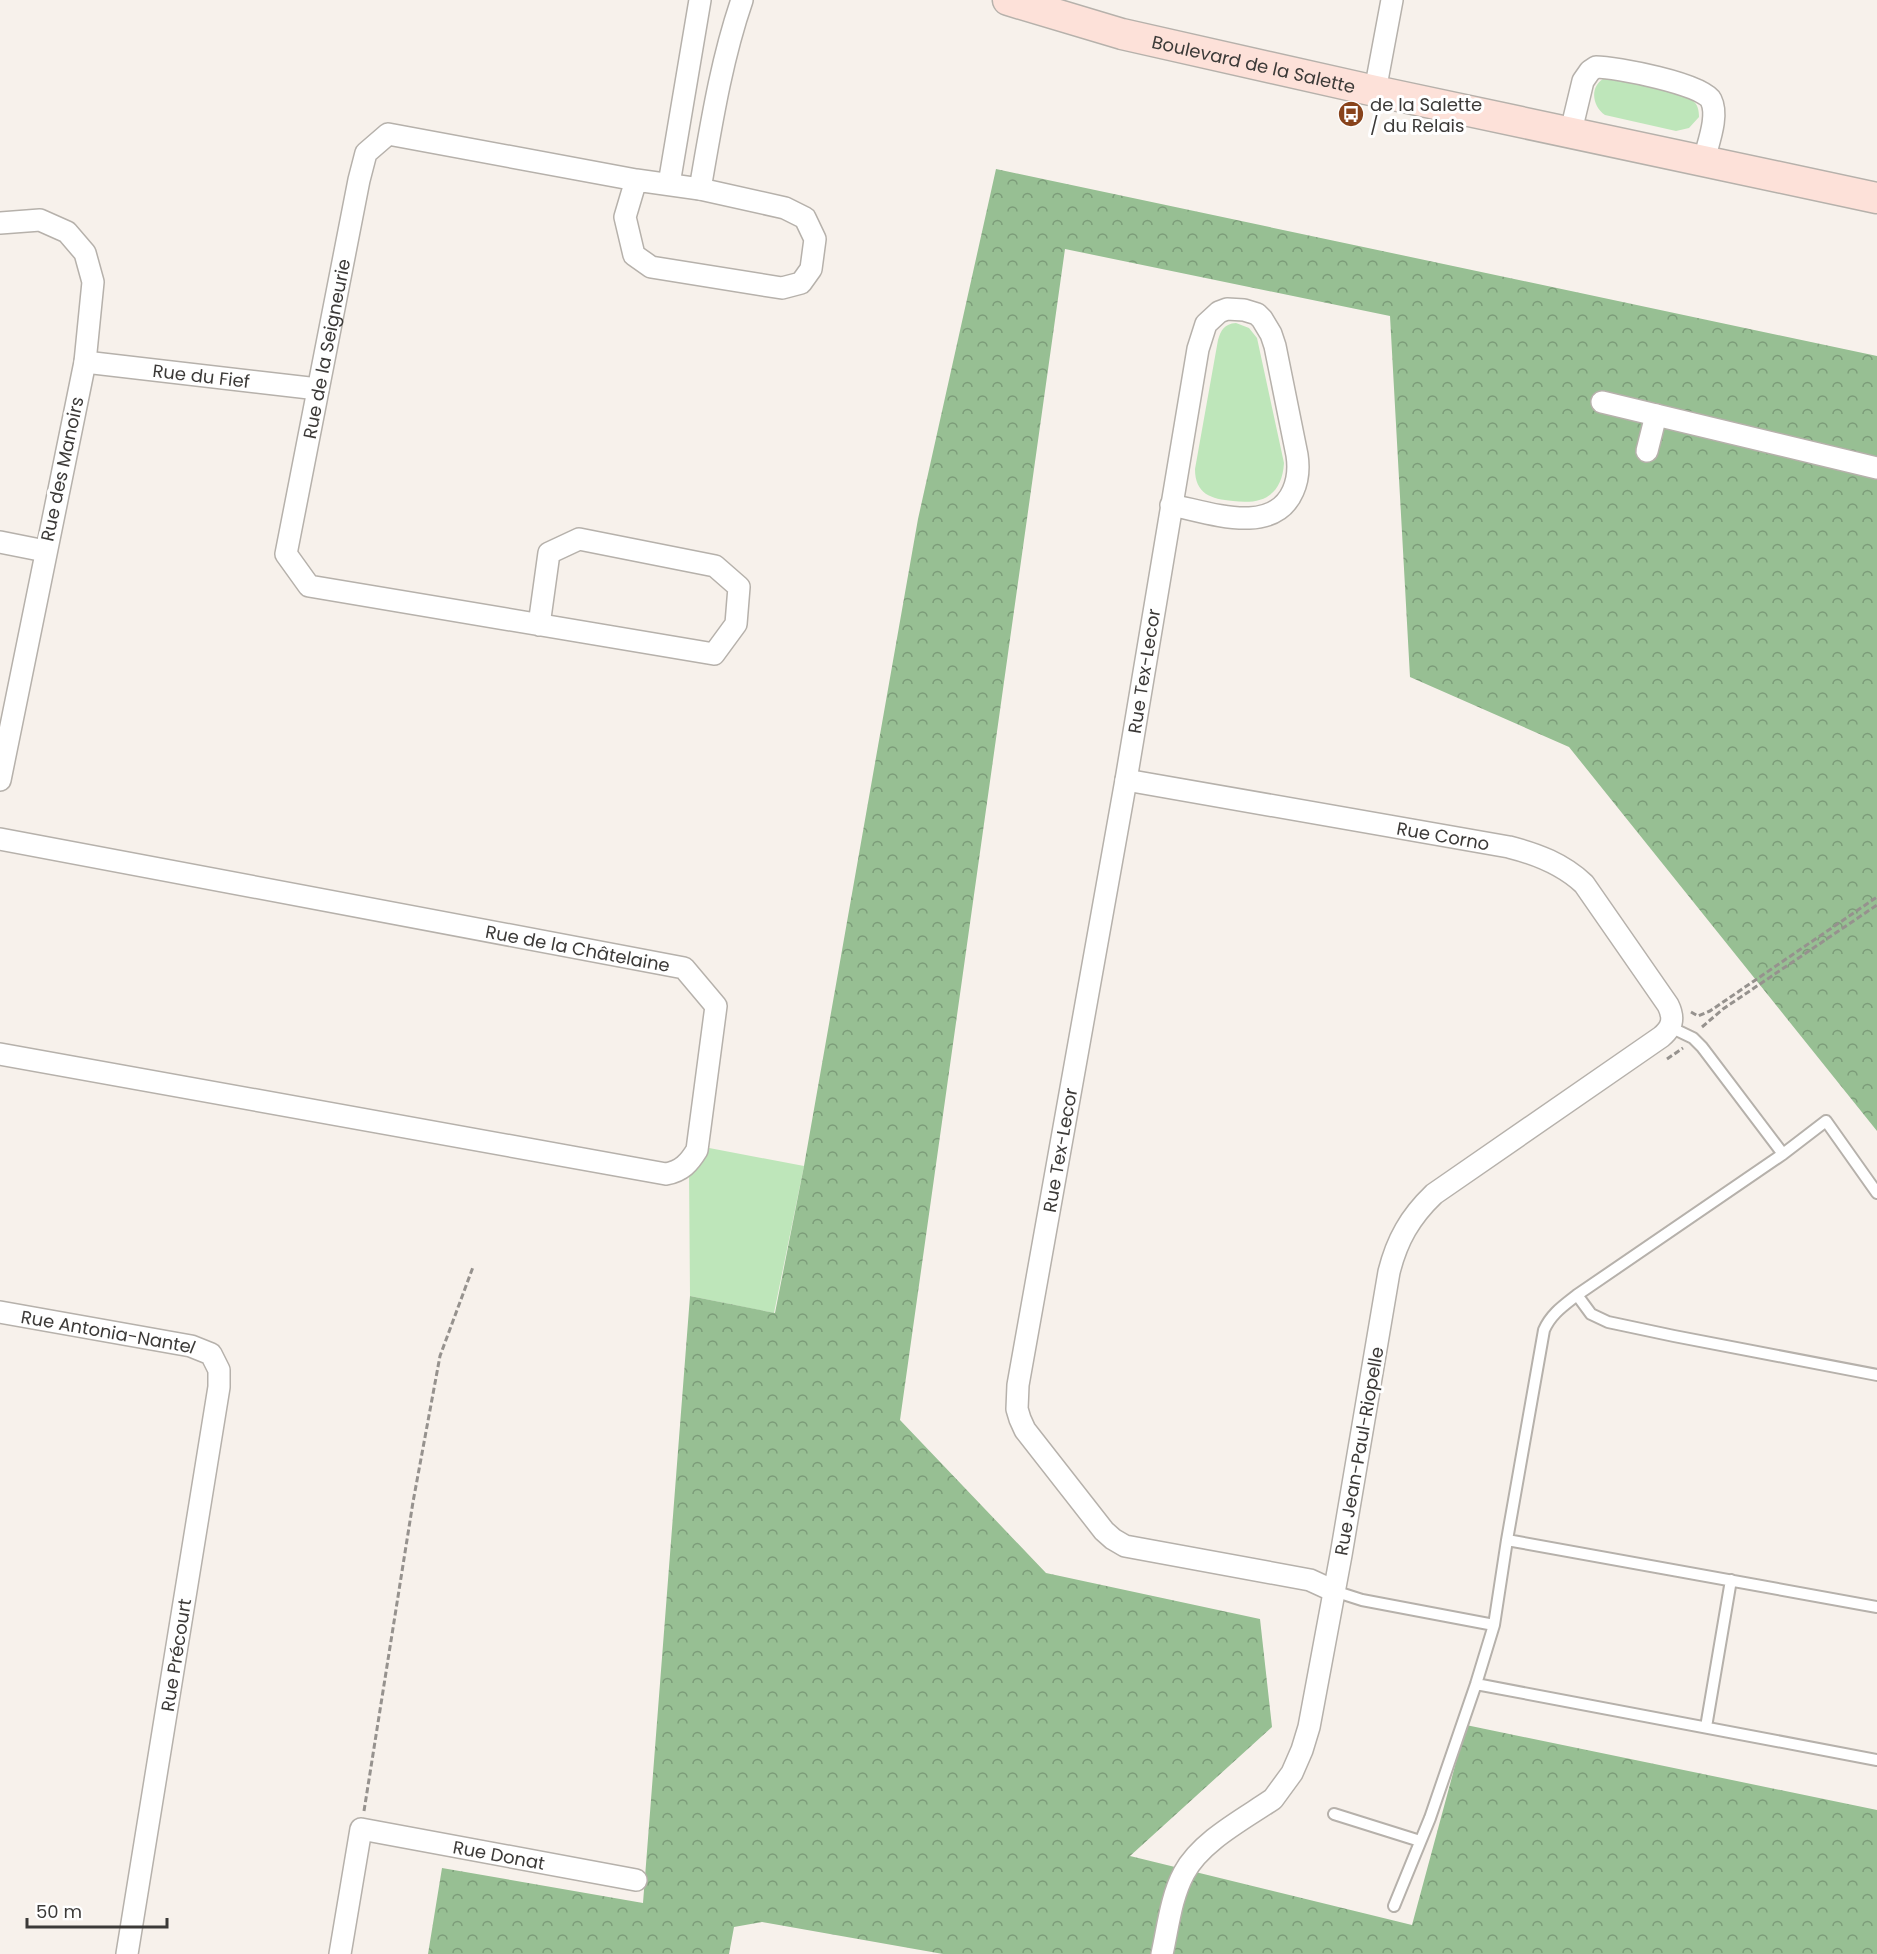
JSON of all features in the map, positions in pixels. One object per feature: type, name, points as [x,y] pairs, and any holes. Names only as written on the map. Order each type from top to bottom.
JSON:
[{"type":"street","points":[[669,184],[700,0]]},
{"type":"street","points":[[700,189],[726,55],[742,0]]},
{"type":"street","name":"Boulevard de la Salette","points":[[1008,0],[1122,34],[1877,198]]},
{"type":"street","points":[[1376,91],[1392,0]]},
{"type":"street","points":[[1570,131],[1586,75],[1596,67],[1614,69],[1685,85],[1706,93],[1712,102],[1713,109],[1704,160]]},
{"type":"street","name":"Rue de la Seigneurie","points":[[539,625],[549,554],[579,539],[715,566],[739,587],[736,624],[714,654],[539,625],[309,586],[286,554],[366,153],[388,134],[636,180],[700,189],[785,208],[805,218],[815,239],[811,269],[801,283],[782,288],[651,267],[634,255],[624,217],[636,180]]},
{"type":"street","name":"Rue des Manoirs","points":[[0,223],[40,220],[67,232],[85,253],[93,282],[85,362],[0,780]]},
{"type":"street","name":"Rue Tex-Lecor","points":[[1171,505],[1245,519],[1259,518],[1281,508],[1294,489],[1298,472],[1297,455],[1275,346],[1266,324],[1257,314],[1244,310],[1227,309],[1212,317],[1203,331],[1171,505],[1126,780],[1018,1385],[1017,1409],[1032,1439],[1104,1531],[1125,1546],[1310,1580],[1334,1592]]},
{"type":"street","name":"Rue du Fief","points":[[85,362],[318,389]]},
{"type":"street","points":[[1602,402],[1877,468]]},
{"type":"street","points":[[1647,451],[1656,415]]},
{"type":"street","points":[[0,542],[45,551]]},
{"type":"street","name":"Rue Corno","points":[[1126,780],[1509,847],[1552,862],[1584,884],[1668,1005],[1672,1017],[1670,1027]]},
{"type":"street","name":"Rue de la Châtelaine","points":[[0,839],[684,968],[716,1006],[697,1150],[688,1164],[676,1173],[666,1174],[0,1054]]},
{"type":"street","name":"Rue Jean-Paul-Riopelle","points":[[1162,1954],[1176,1892],[1192,1859],[1205,1846],[1273,1799],[1286,1784],[1295,1767],[1309,1727],[1389,1272],[1399,1240],[1407,1225],[1434,1194],[1661,1037],[1670,1027]]},
{"type":"street","name":"Rue Antonia-Nantel","points":[[0,1312],[191,1346],[214,1357]]},
{"type":"street","name":"Rue Précourt","points":[[127,1954],[219,1388],[220,1375],[214,1357]]},
{"type":"street","points":[[340,1954],[361,1829]]},
{"type":"street","name":"Rue Donat","points":[[361,1829],[636,1880]]},
{"type":"lane","points":[[1670,1027],[1693,1038],[1702,1047],[1782,1154]]},
{"type":"lane","points":[[1394,1906],[1420,1841],[1476,1684],[1494,1625],[1544,1330],[1556,1310],[1754,1176],[1826,1121],[1877,1193]]},
{"type":"lane","points":[[1577,1295],[1591,1314],[1608,1322],[1877,1375]]},
{"type":"lane","points":[[1507,1540],[1877,1607]]},
{"type":"lane","points":[[1706,1727],[1731,1580]]},
{"type":"lane","points":[[1334,1592],[1362,1600],[1494,1625]]},
{"type":"lane","points":[[1476,1684],[1877,1760]]},
{"type":"lane","points":[[1334,1814],[1420,1841]]},
{"type":"path","points":[[1690,1010],[1698,1016],[1710,1011],[1877,897]]},
{"type":"path","points":[[1659,1065],[1684,1048],[1712,1017],[1877,905]]},
{"type":"path","points":[[361,1829],[413,1502],[440,1356],[473,1267]]},
{"type":"green space","points":[[1603,79],[1649,86],[1675,93],[1696,104],[1699,117],[1689,128],[1676,131],[1605,115],[1601,112],[1594,97],[1596,87]]},
{"type":"green space","points":[[996,169],[1877,356],[1877,1131],[1569,747],[1410,677],[1390,316],[1065,249],[900,1420],[1046,1573],[1260,1619],[1272,1727],[1130,1856],[1412,1925],[1466,1725],[1877,1810],[1877,1954],[943,1954],[762,1922],[734,1927],[729,1954],[428,1954],[442,1868],[643,1903],[690,1296],[775,1313],[804,1166],[918,519]]},
{"type":"green space","points":[[1236,323],[1249,328],[1257,338],[1284,463],[1279,483],[1269,496],[1244,502],[1218,499],[1206,494],[1198,484],[1195,469],[1218,340],[1224,328]]},
{"type":"green space","points":[[704,1147],[804,1166],[774,1313],[690,1296],[689,1169]]},
{"type":"place","name":"de la Salette / du Relais","points":[[1351,114]]}]
